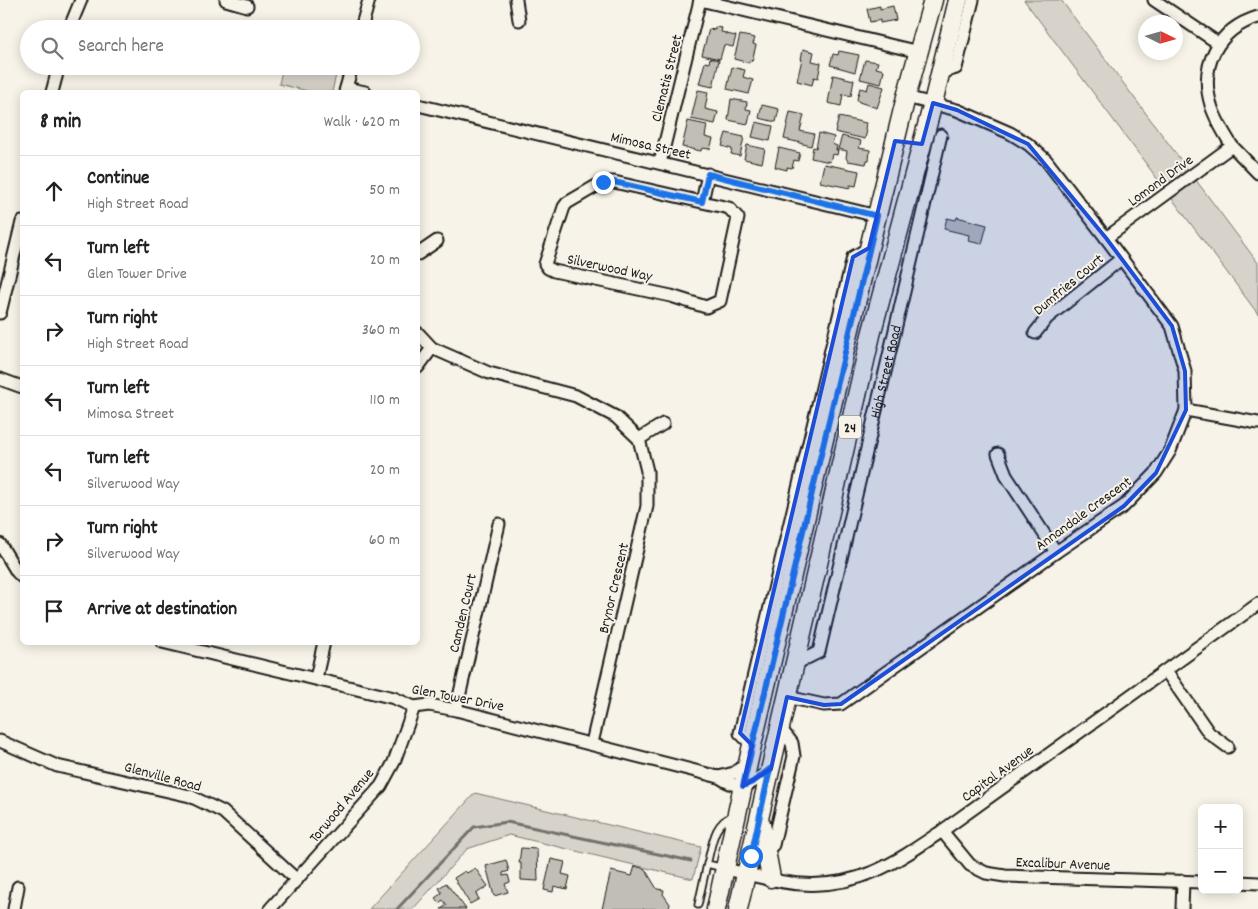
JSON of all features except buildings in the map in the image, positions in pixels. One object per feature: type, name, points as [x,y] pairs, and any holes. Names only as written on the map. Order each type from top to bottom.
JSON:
[{"type":"main road","name":"24","points":[[716,909],[752,745],[869,248],[906,97],[933,0]]},
{"type":"main road","name":"High Street Road","points":[[738,909],[871,335],[933,103],[958,0]]},
{"type":"main road","points":[[895,141],[922,144]]},
{"type":"main road","points":[[760,817],[771,878]]},
{"type":"street","points":[[73,20],[81,0]]},
{"type":"street","points":[[226,0],[248,6]]},
{"type":"street","points":[[364,20],[369,0]]},
{"type":"street","points":[[516,0],[519,20]]},
{"type":"street","points":[[700,0],[920,52]]},
{"type":"street","name":"Clematis Street","points":[[660,164],[700,0]]},
{"type":"street","points":[[940,73],[956,68],[973,0]]},
{"type":"street","points":[[1154,0],[1218,43]]},
{"type":"street","points":[[1258,17],[1242,23],[1218,43],[1212,57],[1208,89],[1211,106],[1232,146],[1258,173]]},
{"type":"street","points":[[52,90],[56,75]]},
{"type":"street","points":[[346,90],[350,75]]},
{"type":"street","name":"Annandale Crescent","points":[[787,696],[824,705],[841,704],[1124,506],[1142,490],[1156,473],[1170,451],[1186,410],[1185,371],[1172,326],[1046,160],[1028,144],[1010,133],[957,110],[906,97]]},
{"type":"street","name":"Mimosa Street","points":[[420,105],[877,216]]},
{"type":"street","name":"High Street Road","points":[[795,664],[819,652],[941,135]]},
{"type":"street","points":[[922,144],[937,154]]},
{"type":"street","name":"Lomond Drive","points":[[1106,238],[1232,146]]},
{"type":"street","points":[[702,202],[708,174]]},
{"type":"street","name":"Silverwood Way","points":[[603,182],[614,182],[702,202],[729,208],[738,218],[720,301],[706,307],[671,296],[554,271],[544,264],[564,207],[567,203],[603,182]]},
{"type":"street","points":[[0,313],[4,280],[20,228]]},
{"type":"street","points":[[420,253],[436,241]]},
{"type":"street","name":"Dumfries Court","points":[[1035,333],[1047,318],[1121,259]]},
{"type":"street","name":"Brynor Crescent","points":[[420,335],[432,348],[489,373],[576,396],[616,416],[639,439],[648,471],[647,506],[592,743]]},
{"type":"street","points":[[420,363],[432,348]]},
{"type":"street","points":[[0,379],[20,386]]},
{"type":"street","points":[[1186,410],[1258,423]]},
{"type":"street","points":[[639,439],[663,424]]},
{"type":"street","points":[[998,454],[1007,477],[1056,552]]},
{"type":"street","name":"Camden Court","points":[[456,710],[499,524]]},
{"type":"street","points":[[0,544],[20,575]]},
{"type":"street","name":"Capital Avenue","points":[[726,869],[801,884],[832,883],[863,877],[892,864],[942,831],[1258,604]]},
{"type":"street","name":"Glen Tower Drive","points":[[175,645],[394,698],[414,707],[430,705],[456,710],[592,743],[719,776],[730,784],[743,786]]},
{"type":"street","points":[[316,678],[323,645]]},
{"type":"street","points":[[1166,671],[1209,733],[1228,747]]},
{"type":"street","name":"Torwood Avenue","points":[[270,909],[381,786],[394,762],[414,707]]},
{"type":"street","points":[[773,845],[794,756],[792,743],[780,728]]},
{"type":"street","name":"Glenville Road","points":[[0,742],[57,766],[190,796],[223,812],[297,880]]},
{"type":"street","points":[[719,776],[734,773],[748,763]]},
{"type":"street","points":[[743,786],[753,782],[770,769]]},
{"type":"street","points":[[760,817],[778,820]]},
{"type":"street","name":"Excalibur Avenue","points":[[942,831],[970,864],[986,873],[1005,876],[1198,882]]},
{"type":"street","points":[[1182,909],[1183,882]]},
{"type":"street","points":[[1243,882],[1258,883]]},
{"type":"street","points":[[14,909],[18,887]]},
{"type":"lane","points":[[698,904],[717,828],[728,818],[737,815]]},
{"type":"lane","points":[[708,864],[726,869]]},
{"type":"highlighted area","points":[[933,103],[957,110],[1028,144],[1106,238],[1172,326],[1185,371],[1186,410],[1156,473],[1124,506],[841,704],[824,705],[787,697],[771,769],[743,786],[752,745],[740,733],[853,257],[869,248],[895,141],[922,144]]},
{"type":"shaded area","points":[[1024,0],[1061,0],[1258,263],[1258,314]]},
{"type":"shaded area","points":[[281,75],[336,75],[332,90],[304,90],[279,84]]},
{"type":"shaded area","points":[[475,793],[701,847],[693,879],[509,835],[467,849],[413,909],[369,909]]},
{"type":"waterway","points":[[397,909],[474,827],[507,822],[691,861]]},
{"type":"route","points":[[603,182],[614,182],[702,202],[708,174],[877,216],[743,786],[750,784],[770,769],[751,856]]}]
